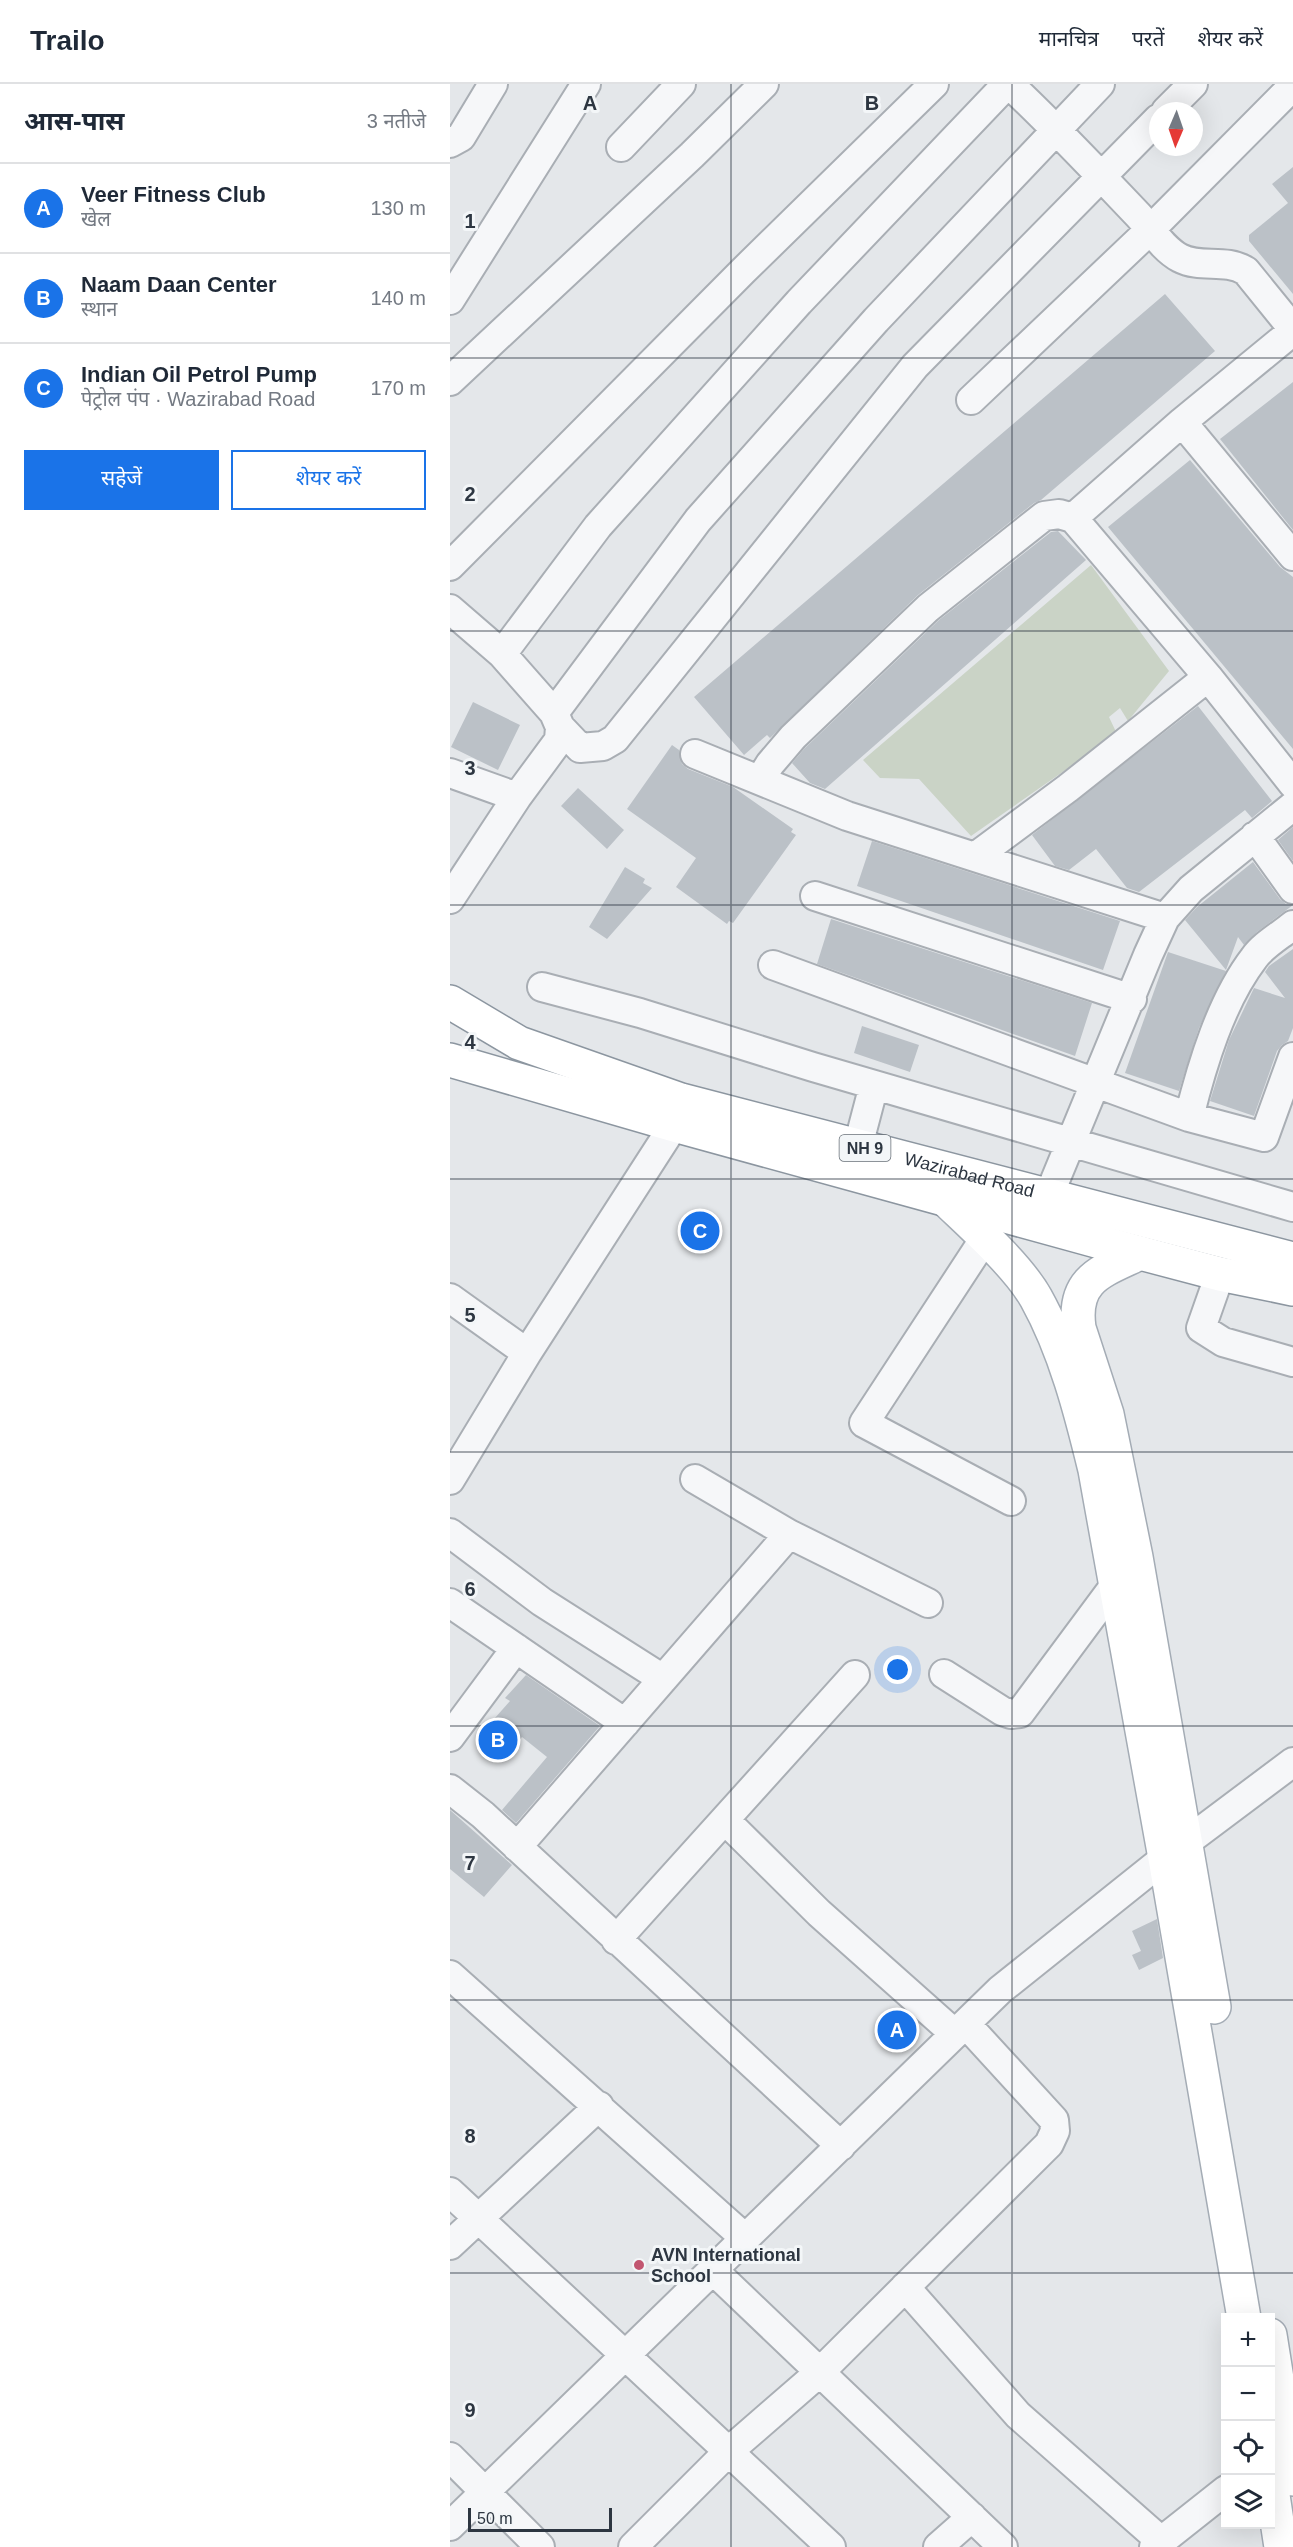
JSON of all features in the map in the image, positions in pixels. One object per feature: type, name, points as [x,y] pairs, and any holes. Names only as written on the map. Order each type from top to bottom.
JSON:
[{"type":"main road","name":"Wazirabad Road","points":[[450,1002],[465,1020],[519,1043],[681,1100],[1293,1259]]},
{"type":"main road","name":"Wazirabad Road","points":[[450,1060],[674,1125],[1140,1253],[1220,1274],[1293,1289]]},
{"type":"main road","points":[[946,1200],[986,1238],[1035,1297],[1054,1336],[1086,1432],[1115,1585],[1176,1850]]},
{"type":"main road","points":[[1140,1253],[1095,1275],[1084,1287],[1077,1315],[1079,1328],[1107,1414],[1136,1557],[1176,1850],[1219,2106],[1243,2313]]},
{"type":"main road","points":[[1219,2106],[1266,2313]]},
{"type":"main road","points":[[1275,2360],[1282,2395],[1284,2460],[1281,2547]]},
{"type":"street","points":[[450,143],[461,137],[493,84]]},
{"type":"street","points":[[450,300],[586,84]]},
{"type":"street","points":[[621,147],[681,84]]},
{"type":"street","points":[[450,381],[764,84]]},
{"type":"street","points":[[450,566],[743,271],[934,84]]},
{"type":"street","points":[[502,654],[598,526],[799,302],[1008,84],[1057,129],[1166,248],[1180,258],[1193,262],[1222,262],[1237,265],[1246,271],[1293,330],[1182,422],[1073,518]]},
{"type":"street","points":[[450,899],[517,797],[559,740],[557,720],[698,520],[876,320],[1100,84]]},
{"type":"street","points":[[1175,102],[1193,84]]},
{"type":"street","points":[[970,400],[1151,229],[1293,86]]},
{"type":"street","points":[[450,609],[502,654],[580,748],[603,746],[615,739],[915,366],[1149,128]]},
{"type":"street","points":[[1182,422],[1293,556]]},
{"type":"street","points":[[760,780],[770,764],[793,737],[928,608],[1044,516],[1059,514],[1073,518],[1208,677],[1293,784]]},
{"type":"street","points":[[975,857],[1124,745],[1208,677]]},
{"type":"street","points":[[694,754],[847,816],[1166,918]]},
{"type":"street","points":[[450,773],[517,797]]},
{"type":"street","points":[[1049,1195],[1132,999],[1148,955],[1166,918],[1191,889],[1293,806]]},
{"type":"street","points":[[1255,836],[1293,889]]},
{"type":"street","points":[[815,896],[1132,999]]},
{"type":"street","points":[[1189,1118],[1196,1090],[1230,994],[1255,956],[1293,925]]},
{"type":"street","points":[[773,965],[1189,1118],[1264,1137],[1293,1057]]},
{"type":"street","points":[[542,987],[640,1013],[874,1085],[1293,1207]]},
{"type":"street","points":[[858,1146],[874,1085]]},
{"type":"street","points":[[453,1467],[674,1125]]},
{"type":"street","points":[[986,1238],[864,1423],[1011,1501]]},
{"type":"street","points":[[1220,1274],[1201,1328],[1223,1342],[1293,1362]]},
{"type":"street","points":[[450,1298],[527,1353]]},
{"type":"street","points":[[695,1479],[789,1534],[928,1603]]},
{"type":"street","points":[[450,1533],[542,1602],[663,1679]]},
{"type":"street","points":[[517,1847],[789,1534]]},
{"type":"street","points":[[944,1674],[1002,1711],[1011,1714],[1020,1713],[1115,1585]]},
{"type":"street","points":[[450,1603],[625,1723]]},
{"type":"street","points":[[450,1737],[516,1648]]},
{"type":"street","points":[[616,1940],[855,1674]]},
{"type":"street","points":[[450,2526],[1000,1990],[1176,1850],[1288,1774]]},
{"type":"street","points":[[450,1789],[483,1815],[841,2146]]},
{"type":"street","points":[[633,2547],[729,2451],[820,2372],[1049,2144],[1055,2132],[1054,2120],[1047,2110],[960,2029],[819,1913],[725,1820]]},
{"type":"street","points":[[450,1975],[746,2239]]},
{"type":"street","points":[[450,2245],[599,2106]]},
{"type":"street","points":[[450,2192],[831,2547]]},
{"type":"street","points":[[714,2271],[1003,2547]]},
{"type":"street","points":[[905,2287],[1018,2415],[1157,2544],[1221,2494]]},
{"type":"street","points":[[450,2457],[540,2547]]},
{"type":"street","points":[[938,2547],[972,2517]]},
{"type":"shaded area","points":[[1091,565],[1169,671],[1128,721],[1120,708],[1109,717],[1117,734],[971,836],[919,779],[880,778],[863,760]]},
{"type":"building","points":[[1293,167],[1293,294],[1249,241],[1249,235],[1288,203],[1272,184]]},
{"type":"building","points":[[1165,294],[1215,351],[1041,500],[1034,503],[918,595],[770,738],[767,735],[744,755],[694,697]]},
{"type":"building","points":[[1293,382],[1293,530],[1220,439]]},
{"type":"building","points":[[1190,460],[1280,567],[1293,577],[1293,749],[1108,527]]},
{"type":"building","points":[[1058,531],[1086,560],[825,789],[810,783],[792,763],[805,748],[939,620],[1051,532]]},
{"type":"building","points":[[473,702],[520,725],[498,770],[451,747]]},
{"type":"building","points":[[1198,706],[1272,801],[1252,818],[1245,810],[1139,892],[1127,888],[1096,849],[1069,870],[1055,866],[1032,835]]},
{"type":"building","points":[[672,745],[679,750],[682,764],[688,769],[733,787],[793,829],[791,832],[796,835],[733,923],[729,921],[727,924],[676,887],[696,858],[627,809]]},
{"type":"building","points":[[578,788],[624,830],[607,849],[561,806]]},
{"type":"building","points":[[1293,827],[1293,861],[1278,840]]},
{"type":"building","points":[[872,841],[1120,921],[1103,970],[857,886]]},
{"type":"building","points":[[1253,862],[1280,899],[1286,904],[1293,905],[1257,932],[1244,945],[1238,937],[1226,970],[1185,920],[1197,907]]},
{"type":"building","points":[[625,867],[645,879],[643,883],[652,888],[607,939],[589,927]]},
{"type":"building","points":[[831,919],[1092,1003],[1075,1056],[817,964]]},
{"type":"building","points":[[1293,949],[1293,1028],[1288,1041],[1277,1051],[1254,1116],[1210,1101],[1229,1040],[1254,988],[1285,998],[1265,972],[1269,966]]},
{"type":"building","points":[[1168,952],[1226,971],[1199,1028],[1179,1091],[1125,1073]]},
{"type":"building","points":[[862,1026],[919,1045],[910,1072],[854,1053]]},
{"type":"building","points":[[526,1675],[600,1726],[516,1823],[502,1810],[547,1757],[522,1737],[504,1757],[479,1736],[510,1701],[505,1698]]},
{"type":"building","points":[[450,1810],[512,1865],[484,1897],[450,1869]]},
{"type":"building","points":[[1157,1919],[1163,1958],[1139,1970],[1132,1955],[1141,1951],[1132,1931]]},
{"type":"place","name":"Indian Oil Petrol Pump","points":[[700,1231]]},
{"type":"place","name":"Naam Daan Center","points":[[498,1740]]},
{"type":"place","name":"Veer Fitness Club","points":[[897,2030]]},
{"type":"place","name":"AVN International School","points":[[639,2265]]}]
